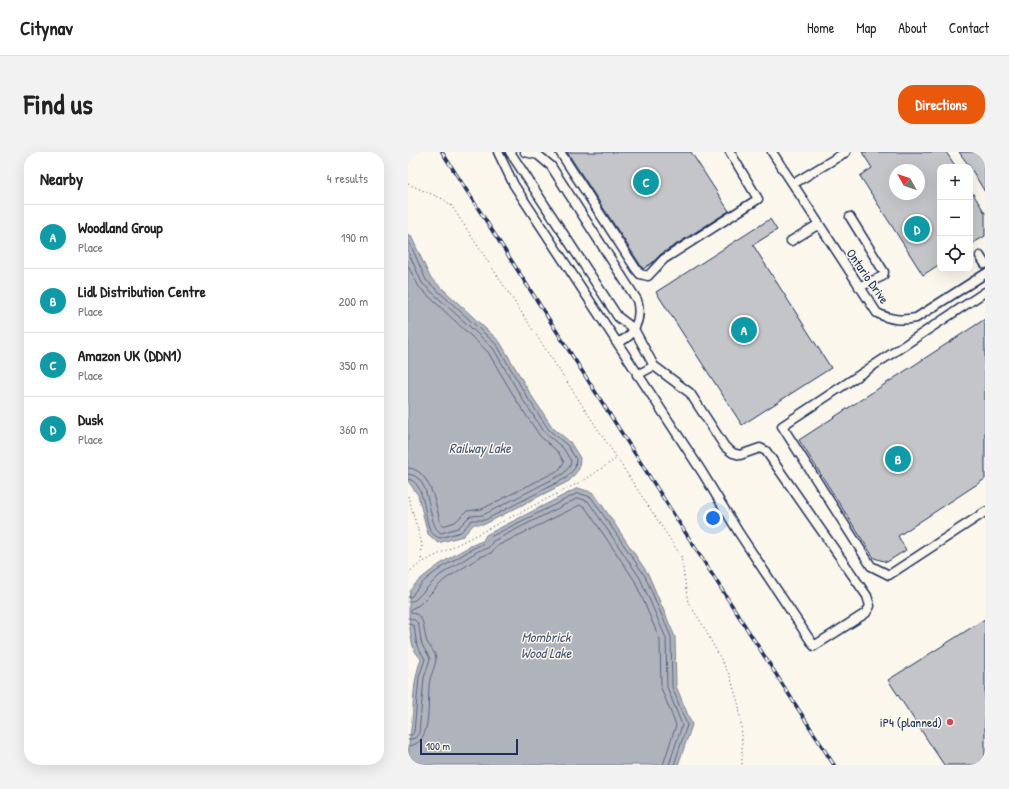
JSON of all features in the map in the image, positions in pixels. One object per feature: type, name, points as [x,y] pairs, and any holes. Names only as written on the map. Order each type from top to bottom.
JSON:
[{"type":"street","points":[[498,152],[514,184],[814,646],[866,613],[870,606],[867,596],[766,451],[760,448],[740,455],[733,453],[719,439],[690,393],[682,386],[672,381],[654,366],[634,329],[618,316],[510,152]]},
{"type":"street","points":[[525,152],[538,155],[551,166],[637,300],[640,315],[634,329],[623,341],[616,342]]},
{"type":"street","points":[[560,152],[636,269],[640,274],[648,276],[664,259],[758,199],[730,152]]},
{"type":"street","name":"Ontario Drive","points":[[772,152],[877,313],[889,319],[903,321],[916,318],[985,274]]},
{"type":"street","points":[[793,184],[846,152]]},
{"type":"street","points":[[850,217],[884,272],[883,276],[859,287]]},
{"type":"street","points":[[791,241],[819,224]]},
{"type":"street","points":[[980,256],[985,264]]},
{"type":"street","points":[[985,292],[782,426],[871,566],[889,575],[985,512]]},
{"type":"street","points":[[637,375],[654,366]]},
{"type":"path","points":[[408,184],[451,205],[681,556],[688,602],[701,622],[730,676],[739,706],[742,765]]},
{"type":"path","points":[[408,573],[421,563],[586,479],[617,458]]},
{"type":"path","points":[[408,496],[422,544],[421,563]]},
{"type":"water","name":"Railway Lake","points":[[408,234],[411,236],[430,277],[500,342],[531,395],[553,428],[570,442],[580,458],[579,469],[569,481],[485,524],[474,524],[463,536],[438,543],[428,534],[418,495],[408,481]]},
{"type":"water","name":"Mombrick Wood Lake","points":[[578,488],[594,493],[648,574],[675,637],[676,686],[692,725],[678,765],[408,765],[414,690],[416,675],[421,659],[414,650],[411,634],[409,618],[410,591],[414,585],[432,570],[455,555],[483,541],[486,535]]},
{"type":"building","points":[[567,152],[691,152],[729,211],[661,254],[643,269]]},
{"type":"building","points":[[862,152],[946,152],[954,164],[937,164],[937,266],[923,275],[860,176],[872,168]]},
{"type":"building","points":[[959,152],[985,152],[985,192],[973,172],[973,164],[968,164]]},
{"type":"building","points":[[973,194],[985,213],[985,236],[973,243]]},
{"type":"building","points":[[770,219],[777,230],[753,245],[831,368],[742,425],[656,292]]},
{"type":"building","points":[[985,319],[985,479],[898,536],[906,550],[887,562],[874,558],[799,440]]},
{"type":"building","name":"iP4 (planned)","points":[[985,619],[985,765],[944,765],[888,680]]},
{"type":"railway","points":[[442,152],[834,765]]},
{"type":"place","name":"Amazon UK (DDN1)","points":[[646,182]]},
{"type":"place","name":"Dusk","points":[[917,229]]},
{"type":"place","name":"Woodland Group","points":[[744,330]]},
{"type":"place","name":"Lidl Distribution Centre","points":[[898,459]]},
{"type":"place","name":"iP4 (planned)","points":[[950,722]]}]
